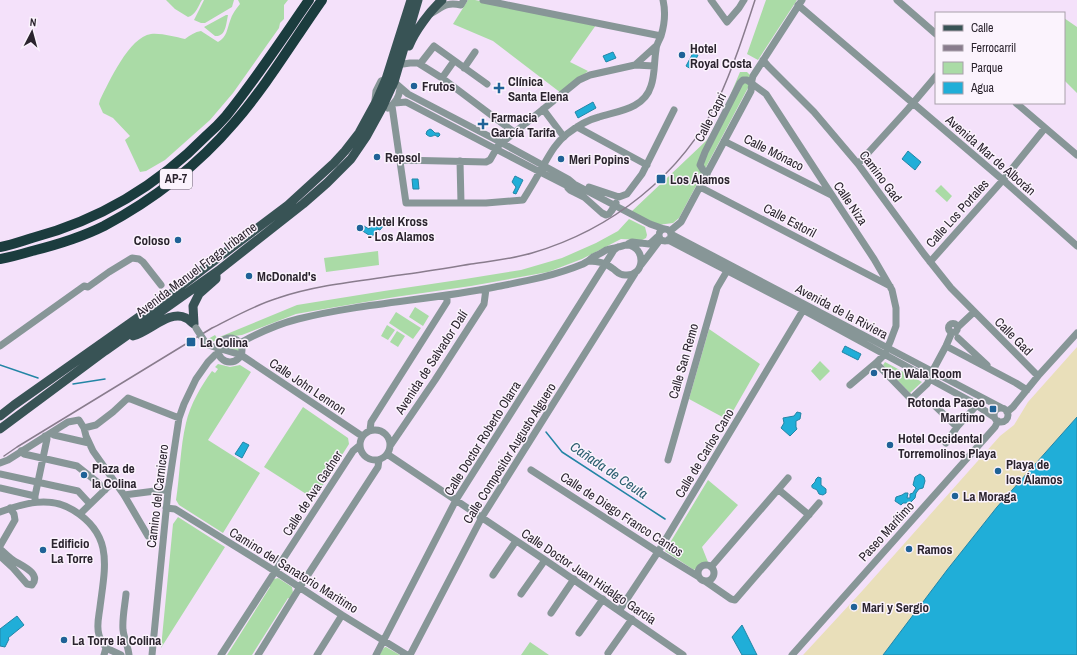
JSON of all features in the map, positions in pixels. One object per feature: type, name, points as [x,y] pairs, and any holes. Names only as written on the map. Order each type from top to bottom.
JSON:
[{"type":"highway","points":[[293,32],[297,17],[309,0]]},
{"type":"highway","points":[[293,32],[305,24],[322,0]]},
{"type":"highway","name":"AP-7","points":[[0,247],[48,234],[98,214],[129,198],[164,174],[197,146],[225,117],[293,32]]},
{"type":"highway","name":"AP-7","points":[[0,259],[51,246],[102,226],[139,206],[175,180],[206,152],[234,123],[268,79],[293,32]]},
{"type":"main road","points":[[382,106],[390,83],[399,37],[410,0]]},
{"type":"main road","points":[[397,73],[418,0]]},
{"type":"main road","points":[[390,83],[403,64],[412,40],[427,16],[442,0]]},
{"type":"main road","name":"Avenida Manuel Fraga Iribarne","points":[[0,429],[105,351],[218,271],[303,204],[351,159],[366,137],[382,106]]},
{"type":"main road","name":"Avenida Manuel Fraga Iribarne","points":[[1,415],[163,300],[288,206],[334,163],[382,106]]},
{"type":"main road","points":[[124,338],[140,334],[164,319],[188,312],[199,294],[216,279],[218,271]]},
{"type":"main road","points":[[193,306],[195,326]]},
{"type":"main road","points":[[178,316],[185,317],[195,326]]},
{"type":"street","points":[[427,16],[445,5],[452,3],[461,5],[464,0]]},
{"type":"street","points":[[483,0],[661,36]]},
{"type":"street","points":[[635,66],[656,46],[661,36],[666,13],[663,0]]},
{"type":"street","points":[[711,0],[727,22],[744,0]]},
{"type":"street","points":[[897,0],[935,33]]},
{"type":"street","name":"Calle Capri","points":[[665,235],[681,222],[751,90],[753,76],[800,3]]},
{"type":"street","name":"Avenida Mar de Alborán","points":[[800,3],[913,104],[1003,180],[1077,246]]},
{"type":"street","points":[[420,64],[434,46],[487,84]]},
{"type":"street","points":[[390,83],[399,93],[382,106],[399,160],[406,203],[486,203],[523,200],[555,146],[566,134],[586,121],[599,116],[625,110],[637,104],[645,97],[651,88],[654,76],[656,46]]},
{"type":"street","points":[[464,68],[475,52]]},
{"type":"street","points":[[442,78],[454,60]]},
{"type":"street","name":"Camino Gad","points":[[763,60],[814,112],[858,164],[930,262],[951,288],[974,312]]},
{"type":"street","points":[[403,64],[410,62],[420,64],[442,78],[514,132]]},
{"type":"street","points":[[399,160],[486,162],[490,160],[502,142],[579,80],[586,77],[635,66],[654,66]]},
{"type":"street","points":[[858,164],[913,104],[935,77]]},
{"type":"street","name":"Calle Capri","points":[[707,174],[700,166],[740,83],[743,80],[747,80],[752,84]]},
{"type":"street","name":"Avenida de la Riviera","points":[[390,83],[408,94],[502,142],[542,169]]},
{"type":"street","name":"Calle Niza","points":[[752,84],[766,94],[878,265],[890,287],[896,308],[896,326],[886,351],[876,363],[850,385]]},
{"type":"street","points":[[403,102],[404,95],[408,94]]},
{"type":"street","name":"Avenida de la Riviera","points":[[382,106],[403,102],[411,104],[496,149],[574,184],[650,224],[665,235],[727,271],[804,308]]},
{"type":"street","points":[[1017,104],[1077,155]]},
{"type":"street","points":[[543,109],[564,137]]},
{"type":"street","points":[[618,200],[576,181],[567,182],[570,190],[584,197],[602,213],[606,215],[609,214],[618,200],[627,194],[642,174],[674,110]]},
{"type":"street","points":[[577,127],[647,164]]},
{"type":"street","name":"Calle Los Portales","points":[[930,262],[1003,180],[1045,128]]},
{"type":"street","name":"Calle Mónaco","points":[[724,141],[832,196]]},
{"type":"street","points":[[460,161],[461,203]]},
{"type":"street","name":"Calle Mónaco","points":[[813,185],[820,178]]},
{"type":"street","name":"Avenida de la Riviera","points":[[567,182],[573,187],[650,228],[931,375],[1004,410]]},
{"type":"street","name":"Calle Estoril","points":[[700,187],[890,287]]},
{"type":"street","points":[[641,243],[650,239],[652,235],[650,228]]},
{"type":"street","points":[[590,261],[592,258],[612,248],[632,242],[649,244],[656,238],[665,235]]},
{"type":"street","name":"Calle Compositor Augusto Alguero","points":[[410,655],[482,517],[640,267],[665,235]]},
{"type":"street","points":[[219,351],[223,360],[230,362],[236,361],[241,355],[242,349],[240,343],[268,329],[297,319],[336,311],[486,289],[542,278],[590,261],[595,261],[609,266],[622,275],[629,275],[634,273],[640,267],[641,258],[636,248],[626,245]]},
{"type":"street","points":[[609,266],[614,250],[618,247]]},
{"type":"street","points":[[0,346],[84,286],[88,287],[132,258],[139,259],[143,262],[161,285]]},
{"type":"street","points":[[590,261],[596,264],[598,276]]},
{"type":"street","points":[[868,275],[876,270],[878,265]]},
{"type":"street","name":"Calle Doctor Roberto Olarra","points":[[376,655],[456,500],[598,276],[609,266]]},
{"type":"street","name":"Calle San Remo","points":[[668,460],[716,288],[727,271]]},
{"type":"street","name":"Avenida de Salvador Dalí","points":[[390,446],[484,304],[486,289]]},
{"type":"street","points":[[370,430],[371,422],[447,302],[447,295]]},
{"type":"street","name":"Calle de Carlos Cano","points":[[619,611],[658,552],[804,308]]},
{"type":"street","points":[[876,363],[911,399],[927,384],[952,332],[956,331],[958,327],[974,312]]},
{"type":"street","name":"Calle Gad","points":[[974,312],[1038,376]]},
{"type":"street","points":[[195,326],[208,345],[219,351],[241,355]]},
{"type":"street","points":[[1004,410],[1008,416],[1006,420],[1003,422],[996,419],[994,414],[995,411],[998,409],[1004,410],[1013,407],[1038,376],[1077,333]]},
{"type":"street","points":[[958,338],[986,364],[990,370]]},
{"type":"street","name":"Camino del Carnicero","points":[[152,655],[168,491],[180,418],[184,404],[196,379],[208,362],[219,351],[222,342],[233,339],[240,343]]},
{"type":"street","points":[[946,346],[1027,390]]},
{"type":"street","name":"Calle John Lennon","points":[[241,355],[362,436]]},
{"type":"street","name":"Avenida de la Riviera","points":[[931,375],[996,419]]},
{"type":"street","points":[[84,428],[96,424],[113,412],[128,398],[180,418]]},
{"type":"street","points":[[934,405],[957,427]]},
{"type":"street","points":[[946,442],[957,427],[977,405]]},
{"type":"street","name":"Paseo Marítimo","points":[[792,655],[995,427],[996,419]]},
{"type":"street","points":[[0,463],[8,460],[68,422],[79,420],[84,428],[93,451],[124,495],[148,536]]},
{"type":"street","points":[[380,430],[388,437],[390,446],[384,457],[379,460],[375,460],[366,458],[362,454],[359,446],[362,436],[367,431],[380,430]]},
{"type":"street","points":[[48,434],[89,443]]},
{"type":"street","points":[[35,499],[48,434]]},
{"type":"street","name":"Calle de Ava Gadner","points":[[221,655],[351,454],[359,446]]},
{"type":"street","points":[[21,451],[24,454],[77,466],[105,490]]},
{"type":"street","name":"Calle Doctor Juan Hidalgo García","points":[[387,454],[574,579],[684,655]]},
{"type":"street","points":[[258,655],[378,467],[379,460]]},
{"type":"street","name":"Calle de Diego Franco Cantos","points":[[531,470],[731,599],[735,600],[809,515]]},
{"type":"street","points":[[0,474],[78,491],[90,504]]},
{"type":"street","points":[[711,567],[788,478]]},
{"type":"street","points":[[80,514],[114,481]]},
{"type":"street","points":[[0,488],[35,499],[69,507],[80,514],[95,529],[105,554],[98,622],[99,635],[105,652],[121,655]]},
{"type":"street","points":[[124,495],[163,490],[168,491]]},
{"type":"street","points":[[778,490],[809,515],[819,503]]},
{"type":"street","points":[[0,512],[35,499]]},
{"type":"street","points":[[0,556],[27,584],[32,585],[34,582],[33,574],[12,559],[0,547],[15,520],[14,514],[10,508]]},
{"type":"street","name":"Camino del Sanatorio Maritimo","points":[[166,508],[175,509],[406,655]]},
{"type":"street","points":[[493,574],[516,540]]},
{"type":"street","points":[[521,594],[545,560]]},
{"type":"street","points":[[702,567],[711,567],[714,573],[713,577],[709,580],[702,579],[698,573],[702,567]]},
{"type":"street","points":[[551,613],[574,579]]},
{"type":"street","points":[[126,594],[123,624],[124,636],[129,655]]},
{"type":"street","points":[[579,633],[603,599]]},
{"type":"street","points":[[317,655],[342,615]]},
{"type":"street","points":[[608,653],[632,619]]},
{"type":"green space","points":[[166,0],[202,0],[195,12],[188,17],[175,9]]},
{"type":"green space","points":[[204,0],[234,0],[232,7],[205,23],[201,23],[194,20]]},
{"type":"green space","points":[[238,0],[288,0],[284,5],[284,19],[280,23],[279,28],[233,93],[210,120],[165,160],[146,171],[140,172],[125,140],[130,136],[113,118],[103,113],[99,104],[114,72],[135,43],[143,37],[151,34],[185,39],[201,31],[218,42],[225,35],[232,16],[240,4]]},
{"type":"green space","points":[[468,0],[475,0],[596,25],[570,62],[588,71],[561,93],[493,41],[453,24]]},
{"type":"green space","points":[[766,0],[797,0],[758,60],[747,54]]},
{"type":"green space","points":[[228,15],[226,26],[219,36],[215,36],[204,27]]},
{"type":"green space","points":[[1065,19],[1077,27],[1077,93],[1065,81]]},
{"type":"green space","points":[[740,72],[747,72],[751,76],[749,86],[679,218],[673,223],[658,225],[631,212],[707,140],[724,110]]},
{"type":"green space","points":[[941,185],[952,196],[947,202],[935,191]]},
{"type":"green space","points":[[629,219],[645,227],[647,235],[646,238],[642,240],[621,239],[582,259],[548,272],[296,314],[242,335],[225,337],[211,342],[208,339],[215,335],[217,338],[297,305],[521,270],[562,258],[596,243],[618,231]]},
{"type":"green space","points":[[378,251],[379,265],[326,272],[324,258]]},
{"type":"green space","points":[[415,307],[429,316],[423,326],[409,317]]},
{"type":"green space","points":[[396,312],[421,328],[413,339],[389,323]]},
{"type":"green space","points":[[387,325],[395,330],[388,340],[381,336]]},
{"type":"green space","points":[[709,329],[760,364],[728,420],[689,399]]},
{"type":"green space","points":[[397,331],[405,336],[398,347],[390,342]]},
{"type":"green space","points":[[226,342],[236,344],[239,347],[240,352],[221,345]]},
{"type":"green space","points":[[820,361],[830,371],[820,381],[811,371]]},
{"type":"green space","points":[[885,362],[922,382],[910,393],[883,365]]},
{"type":"green space","points":[[218,364],[230,367],[240,365],[251,372],[208,440],[260,473],[223,533],[179,505],[176,500],[182,442],[188,416],[200,389],[212,371],[215,373],[218,369],[215,367]]},
{"type":"green space","points":[[303,407],[348,438],[349,444],[314,499],[264,467]]},
{"type":"green space","points":[[708,480],[738,505],[702,547],[708,562],[702,563],[694,570],[665,551]]},
{"type":"green space","points":[[178,517],[225,547],[161,648],[173,524]]},
{"type":"green space","points":[[278,578],[292,587],[293,593],[290,599],[288,598],[252,655],[227,655],[270,587],[269,586],[274,579]]},
{"type":"green space","points":[[530,642],[549,655],[521,655]]},
{"type":"green space","points":[[386,647],[400,655],[379,655]]},
{"type":"sand","name":"Playa de los Álamos","points":[[1077,347],[1077,417],[997,507],[883,655],[803,655],[1000,436],[1014,425],[1028,402]]},
{"type":"water","points":[[613,52],[616,58],[606,62],[603,56]]},
{"type":"water","points":[[693,53],[698,55],[691,69],[686,66]]},
{"type":"water","points":[[593,102],[596,108],[578,118],[575,112]]},
{"type":"water","points":[[430,129],[435,133],[439,133],[440,135],[438,137],[435,135],[428,136],[426,134]]},
{"type":"water","points":[[908,151],[921,162],[915,170],[902,159]]},
{"type":"water","points":[[515,176],[523,180],[516,194],[513,193],[516,187],[512,182]]},
{"type":"water","points":[[412,179],[418,179],[419,189],[413,189]]},
{"type":"water","points":[[375,219],[384,225],[380,230],[377,229],[372,237],[361,230],[364,226],[369,229]]},
{"type":"water","points":[[845,346],[861,354],[858,360],[842,352]]},
{"type":"water","points":[[797,412],[801,413],[800,419],[796,421],[797,429],[790,436],[781,428],[784,423],[783,418],[794,416]]},
{"type":"water","points":[[1077,417],[1077,655],[883,655],[997,507]]},
{"type":"water","points":[[243,442],[249,445],[242,458],[235,454]]},
{"type":"water","points":[[920,474],[924,477],[925,481],[923,488],[919,489],[915,498],[910,503],[903,503],[901,505],[895,501],[896,497],[905,493],[908,493],[907,498],[910,498],[910,494],[913,493],[916,488],[913,485],[915,477]]},
{"type":"water","points":[[818,477],[821,478],[821,485],[826,489],[826,493],[823,495],[819,494],[817,490],[812,487]]},
{"type":"water","points":[[17,616],[24,625],[8,638],[9,639],[5,647],[0,646],[0,629]]},
{"type":"water","points":[[742,625],[757,655],[742,655],[732,637]]},
{"type":"waterway","name":"Cañada de Ceuta","points":[[0,365],[38,378]]},
{"type":"waterway","name":"Cañada de Ceuta","points":[[73,384],[105,379]]},
{"type":"waterway","name":"Cañada de Ceuta","points":[[546,432],[562,452],[665,519]]},
{"type":"railway","points":[[4,456],[212,328],[261,304],[308,290],[354,281],[502,260],[532,253],[561,243],[589,230],[616,214],[641,196],[664,175],[685,152],[703,127],[729,76],[755,0]]},
{"type":"place","name":"Hotel Royal Costa","points":[[682,55]]},
{"type":"place","name":"Frutos","points":[[414,86]]},
{"type":"place","name":"Clínica Santa Elena","points":[[499,88]]},
{"type":"place","name":"Farmacia García Tarifa","points":[[483,124]]},
{"type":"place","name":"Repsol","points":[[377,157]]},
{"type":"place","name":"Meri Popins","points":[[561,159]]},
{"type":"place","name":"Los Álamos","points":[[661,179]]},
{"type":"place","name":"Hotel Kross - Los Alamos","points":[[360,228]]},
{"type":"place","name":"Coloso","points":[[178,240]]},
{"type":"place","name":"McDonald's","points":[[249,276]]},
{"type":"place","name":"La Colina","points":[[191,342]]},
{"type":"place","name":"The Wala Room","points":[[874,373]]},
{"type":"place","name":"Rotonda Paseo Marítimo","points":[[993,409]]},
{"type":"place","name":"Hotel Occidental Torremolinos Playa","points":[[890,445]]},
{"type":"place","name":"Playa de los Álamos","points":[[998,471]]},
{"type":"place","name":"Plaza de la Colina","points":[[84,475]]},
{"type":"place","name":"La Moraga","points":[[955,496]]},
{"type":"place","name":"Ramos","points":[[909,549]]},
{"type":"place","name":"Edificio La Torre","points":[[43,550]]},
{"type":"place","name":"Mari y Sergio","points":[[854,607]]},
{"type":"place","name":"La Torre la Colina","points":[[64,640]]}]
